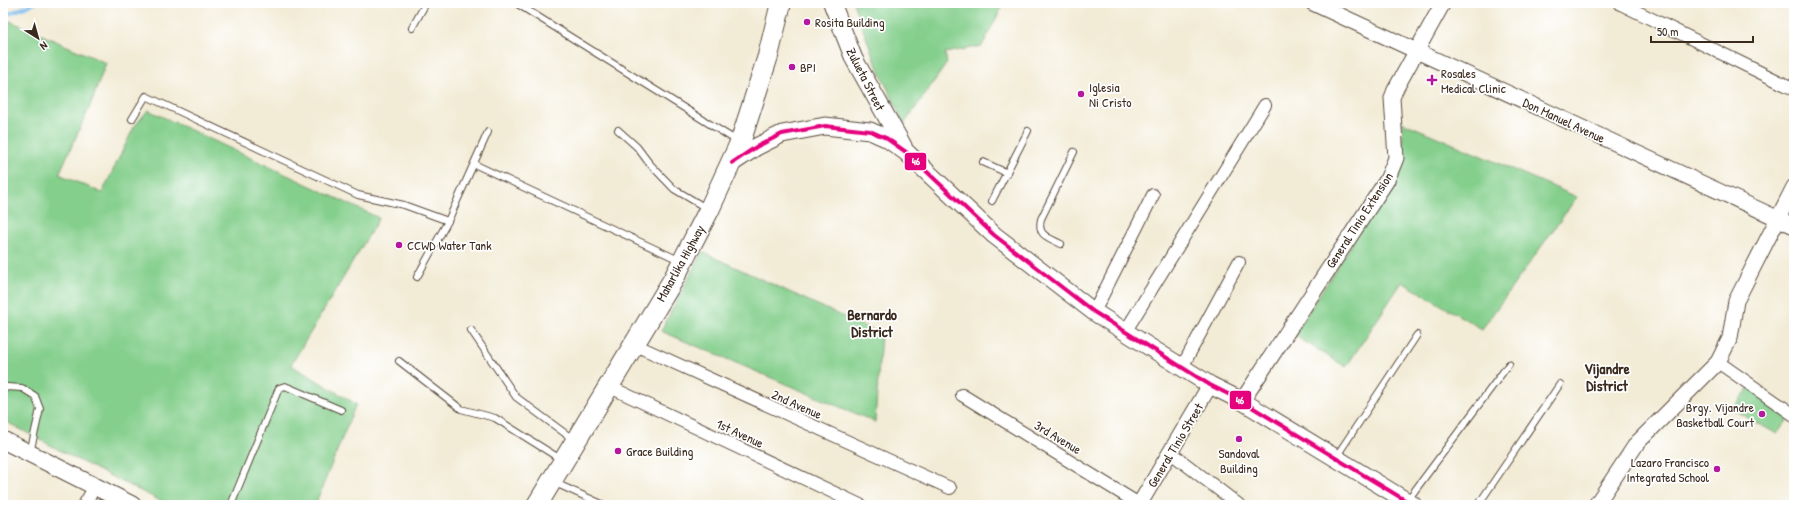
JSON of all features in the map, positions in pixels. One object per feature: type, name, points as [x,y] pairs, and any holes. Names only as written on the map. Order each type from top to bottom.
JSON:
[{"type":"main road","name":"Maharlika Highway","points":[[537,505],[682,262],[732,163],[740,143],[768,56],[781,3]]},
{"type":"main road","name":"Zulueta Street","points":[[832,3],[854,59],[906,152]]},
{"type":"main road","name":"Zulueta Street","points":[[732,163],[756,147],[782,134],[824,126],[870,131],[886,138],[906,152],[994,235],[1094,312],[1210,385],[1242,401],[1410,503]]},
{"type":"main road","points":[[3,440],[96,485],[132,505]]},
{"type":"street","name":"Don Manuel Avenue","points":[[1313,3],[1794,226]]},
{"type":"street","name":"General Tinio Extension","points":[[1242,401],[1387,180],[1396,158],[1392,98],[1443,3]]},
{"type":"street","points":[[1619,3],[1794,89]]},
{"type":"street","points":[[1125,332],[1266,104]]},
{"type":"street","points":[[1596,505],[1637,443],[1718,362],[1730,338],[1736,301],[1794,187]]},
{"type":"street","points":[[1094,312],[1153,196]]},
{"type":"street","points":[[1182,367],[1239,262]]},
{"type":"street","name":"2nd Avenue","points":[[633,344],[950,488]]},
{"type":"street","points":[[1718,362],[1794,415]]},
{"type":"street","name":"General Tinio Street","points":[[1139,504],[1171,453],[1210,385]]},
{"type":"street","name":"1st Avenue","points":[[608,386],[860,505]]},
{"type":"street","name":"3rd Avenue","points":[[962,395],[1139,504]]},
{"type":"street","points":[[1171,453],[1239,505]]},
{"type":"street","points":[[84,505],[96,485]]},
{"type":"lane","points":[[412,28],[426,3]]},
{"type":"lane","points":[[516,3],[740,143]]},
{"type":"lane","points":[[132,118],[146,96],[358,195],[404,205],[448,222]]},
{"type":"lane","points":[[618,130],[637,147],[649,163],[674,189],[709,210]]},
{"type":"lane","points":[[992,201],[1028,131]]},
{"type":"lane","points":[[418,277],[448,222],[488,132]]},
{"type":"lane","points":[[1061,244],[1041,233],[1039,227],[1041,219],[1074,152]]},
{"type":"lane","points":[[983,162],[1006,173]]},
{"type":"lane","points":[[474,164],[682,262]]},
{"type":"lane","points":[[471,330],[516,397],[575,441]]},
{"type":"lane","points":[[1336,458],[1417,335]]},
{"type":"lane","points":[[399,361],[460,409],[495,418],[563,461]]},
{"type":"lane","points":[[1410,503],[1508,364]]},
{"type":"lane","points":[[1478,505],[1560,384]]},
{"type":"lane","points":[[231,505],[279,388],[286,386],[341,410]]},
{"type":"lane","points":[[3,390],[7,387],[22,388],[35,396],[40,409],[30,452]]},
{"type":"lane","points":[[550,481],[604,505]]},
{"type":"green space","points":[[853,3],[1004,3],[982,46],[945,53],[947,63],[904,124],[877,66]]},
{"type":"green space","points":[[3,18],[106,63],[90,106],[59,174],[102,193],[134,127],[148,110],[379,218],[291,365],[356,404],[315,505],[169,505],[78,460],[3,420]]},
{"type":"green space","points":[[1402,122],[1577,197],[1482,329],[1402,282],[1346,367],[1294,335],[1404,162]]},
{"type":"green space","points":[[702,252],[881,334],[875,422],[661,331]]},
{"type":"green space","name":"Brgy. Vijandre Basketball Court","points":[[1750,387],[1789,418],[1777,434],[1732,409]]},
{"type":"waterway","points":[[3,20],[8,14],[35,3]]},
{"type":"transit line","name":"46","points":[[732,163],[756,147],[782,134],[825,126],[870,131],[886,138],[906,152],[994,235],[1094,312],[1210,385],[1242,401],[1413,505]]},
{"type":"place","name":"Rosita Building","points":[[807,22]]},
{"type":"place","name":"BPI","points":[[792,67]]},
{"type":"place","name":"Rosales Medical Clinic","points":[[1432,80]]},
{"type":"place","name":"Iglesia Ni Cristo","points":[[1081,94]]},
{"type":"place","name":"CCWD Water Tank","points":[[399,245]]},
{"type":"place","name":"Brgy. Vijandre Basketball Court","points":[[1762,414]]},
{"type":"place","name":"Sandoval Building","points":[[1239,439]]},
{"type":"place","name":"Grace Building","points":[[618,451]]},
{"type":"place","name":"Lazaro Francisco Integrated School","points":[[1717,469]]},
{"type":"district","name":"Bernardo District","points":[[872,322]]},
{"type":"district","name":"Vijandre District","points":[[1607,376]]}]
